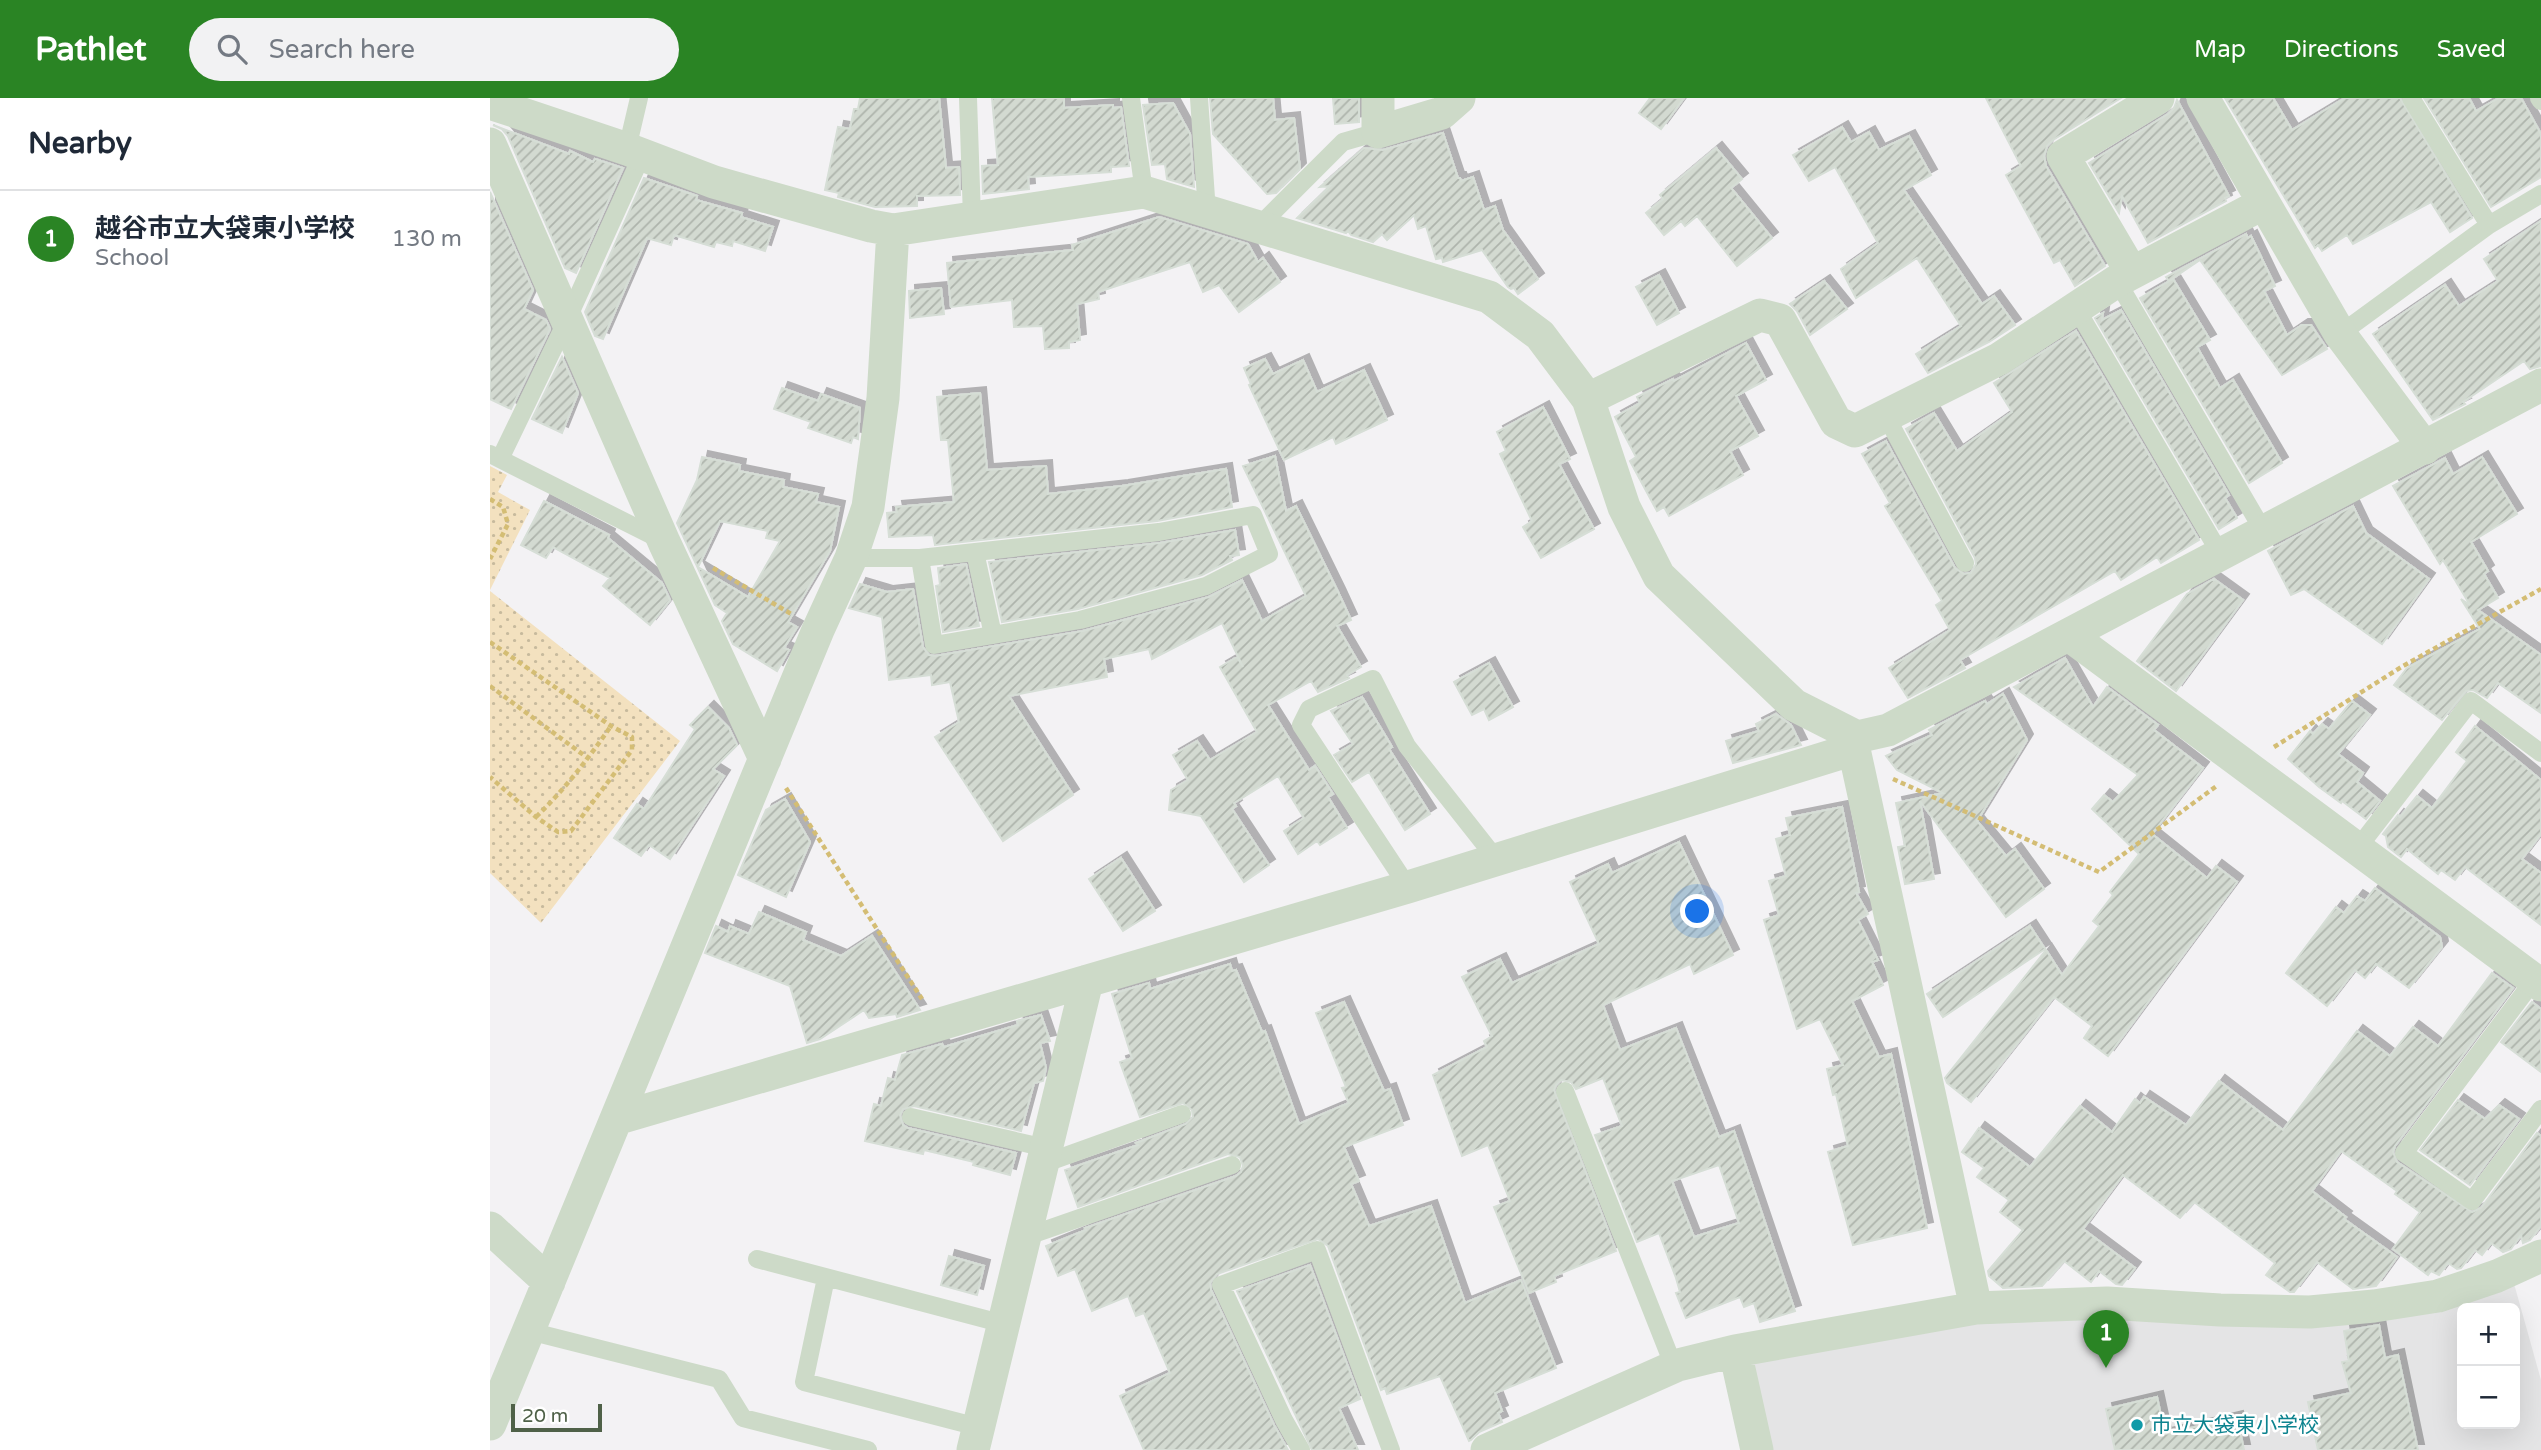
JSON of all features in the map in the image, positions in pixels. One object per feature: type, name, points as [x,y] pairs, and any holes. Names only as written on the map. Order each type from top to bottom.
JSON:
[{"type":"street","points":[[1378,98],[1378,132],[1442,113],[1459,98]]},
{"type":"street","points":[[2125,277],[2063,156],[2158,98]]},
{"type":"street","points":[[2203,98],[2340,334],[2425,448]]},
{"type":"street","points":[[490,103],[714,182],[893,230],[1144,192],[1489,297],[1540,335],[1588,399],[1624,507],[1659,576],[1794,705],[1856,743],[1976,1308]]},
{"type":"street","points":[[490,144],[664,542],[765,759]]},
{"type":"street","points":[[1588,399],[1760,315],[1780,320],[1836,422],[1855,431],[1999,359],[2125,277],[2264,204]]},
{"type":"street","points":[[491,1418],[818,630],[851,558],[868,507],[883,398],[893,230]]},
{"type":"street","points":[[616,1119],[1408,887],[1856,743],[1888,730],[2541,386]]},
{"type":"street","points":[[2069,635],[2538,982]]},
{"type":"street","points":[[975,1438],[1087,981]]},
{"type":"street","points":[[490,1228],[549,1282]]},
{"type":"street","points":[[1487,1450],[1674,1367],[1735,1350],[1976,1308],[2107,1303],[2310,1312],[2438,1296],[2497,1276],[2541,1256]]},
{"type":"street","points":[[1735,1350],[1757,1450]]},
{"type":"lane","points":[[639,98],[634,152],[568,318],[495,456],[664,542]]},
{"type":"lane","points":[[968,98],[972,218]]},
{"type":"lane","points":[[1131,98],[1144,192]]},
{"type":"lane","points":[[1199,98],[1208,212]]},
{"type":"lane","points":[[2411,98],[2489,225]]},
{"type":"lane","points":[[1258,227],[1343,142],[1378,132]]},
{"type":"lane","points":[[2340,334],[2489,225],[2541,194]]},
{"type":"lane","points":[[2125,277],[2264,532]]},
{"type":"lane","points":[[2076,308],[2221,555]]},
{"type":"lane","points":[[1886,416],[1965,563]]},
{"type":"lane","points":[[851,558],[919,558],[975,552],[1159,532],[1252,515],[1269,554],[1206,586],[1080,620],[933,645],[919,558]]},
{"type":"lane","points":[[975,552],[993,635]]},
{"type":"lane","points":[[1408,887],[1301,725],[1309,709],[1373,679],[1407,746],[1497,860]]},
{"type":"lane","points":[[2357,849],[2471,701],[2541,753]]},
{"type":"lane","points":[[2538,982],[2404,1153],[2472,1201],[2541,1109]]},
{"type":"lane","points":[[1566,1091],[1674,1367]]},
{"type":"lane","points":[[911,1116],[1044,1156],[1182,1114]]},
{"type":"lane","points":[[1025,1237],[1232,1165]]},
{"type":"lane","points":[[1301,1450],[1283,1420],[1221,1285],[1317,1250],[1391,1450]]},
{"type":"lane","points":[[757,1259],[1004,1324]]},
{"type":"lane","points":[[826,1278],[804,1382],[975,1438]]},
{"type":"lane","points":[[529,1331],[719,1379],[743,1418],[868,1450]]},
{"type":"path","points":[[490,499],[503,507],[508,524],[490,559]]},
{"type":"path","points":[[711,567],[818,630]]},
{"type":"path","points":[[490,642],[611,726],[632,737],[632,750],[571,831],[558,832],[536,817],[490,777]]},
{"type":"path","points":[[490,686],[589,759]]},
{"type":"path","points":[[536,817],[559,795],[589,759],[611,726]]},
{"type":"path","points":[[765,759],[939,1025]]},
{"type":"shaded area","points":[[490,466],[507,475],[498,492],[530,510],[490,590]]},
{"type":"shaded area","points":[[490,591],[680,741],[541,923],[490,873]]},
{"type":"shaded area","points":[[2513,1280],[2519,1303],[2457,1303],[2457,1429],[2520,1429],[2520,1305],[2541,1380],[2541,1450],[1768,1450],[1747,1357],[1973,1318],[2102,1312]]},
{"type":"building","points":[[860,98],[939,98],[946,168],[959,167],[960,195],[917,196],[917,206],[875,207],[838,197],[839,193],[825,190],[838,127],[850,129],[854,109],[858,109]]},
{"type":"building","points":[[992,98],[1064,98],[1064,108],[1113,105],[1113,108],[1121,107],[1129,166],[1111,167],[1111,172],[1028,177],[1029,189],[983,194],[982,166],[998,165]]},
{"type":"building","points":[[1210,98],[1273,98],[1275,120],[1294,118],[1300,169],[1276,193],[1267,194],[1213,134]]},
{"type":"building","points":[[1333,98],[1359,98],[1359,122],[1335,124]]},
{"type":"building","points":[[1650,98],[1684,98],[1661,129],[1639,113]]},
{"type":"building","points":[[1986,98],[2121,98],[2053,140],[2047,146],[2044,156],[2046,166],[2105,266],[2075,286],[2060,260],[2054,263],[2006,175],[2021,166]]},
{"type":"building","points":[[2225,98],[2273,98],[2292,130],[2345,98],[2400,98],[2472,218],[2450,232],[2431,202],[2353,244],[2347,235],[2322,251],[2318,245],[2315,248]]},
{"type":"building","points":[[2424,98],[2469,98],[2476,111],[2499,98],[2521,98],[2541,134],[2541,177],[2491,207]]},
{"type":"building","points":[[2177,100],[2229,196],[2225,198],[2226,201],[2148,243],[2122,196],[2119,213],[2089,163],[2168,114]]},
{"type":"building","points":[[1173,103],[1190,134],[1194,187],[1167,179],[1165,164],[1152,165],[1143,105]]},
{"type":"building","points":[[493,125],[569,154],[570,151],[593,162],[595,159],[623,168],[576,273],[565,268],[508,136]]},
{"type":"building","points":[[1842,127],[1851,142],[1869,132],[1879,150],[1909,136],[1931,175],[1904,190],[1982,304],[1994,296],[2015,325],[1989,342],[1928,373],[1916,354],[1961,326],[1917,258],[1856,298],[1841,269],[1878,243],[1835,167],[1809,181],[1793,155]]},
{"type":"building","points":[[1443,133],[1458,178],[1461,181],[1473,177],[1484,210],[1495,206],[1503,230],[1538,279],[1518,294],[1514,288],[1508,287],[1482,250],[1443,262],[1442,258],[1436,259],[1426,226],[1418,229],[1414,215],[1387,240],[1382,234],[1373,242],[1351,235],[1348,231],[1346,233],[1297,218],[1330,186],[1320,187],[1364,148],[1383,150]]},
{"type":"building","points":[[1716,148],[1742,179],[1731,188],[1772,238],[1737,266],[1697,216],[1685,226],[1681,221],[1664,235],[1646,213],[1663,199],[1660,195]]},
{"type":"building","points":[[644,178],[697,196],[696,200],[742,213],[741,217],[773,227],[765,251],[733,241],[732,246],[716,242],[714,247],[674,235],[671,245],[647,238],[603,339],[595,336],[585,312]]},
{"type":"building","points":[[490,192],[533,290],[524,309],[546,320],[550,329],[511,409],[490,399]]},
{"type":"building","points":[[1159,217],[1248,244],[1258,262],[1263,258],[1280,282],[1239,312],[1219,285],[1203,292],[1190,262],[1098,292],[1099,299],[1077,304],[1080,340],[1069,342],[1069,348],[1045,349],[1043,326],[1014,327],[1012,300],[951,307],[947,263],[1073,250],[1072,245]]},
{"type":"building","points":[[2541,221],[2541,366],[2530,369],[2524,361],[2463,402],[2465,404],[2433,420],[2373,334],[2445,285],[2459,306],[2498,281],[2484,259]]},
{"type":"building","points":[[2246,234],[2248,238],[2251,236],[2275,286],[2264,291],[2287,335],[2302,325],[2311,325],[2327,349],[2282,375],[2200,260],[2169,281],[2166,277]]},
{"type":"building","points":[[1659,275],[1679,313],[1657,325],[1636,287]]},
{"type":"building","points":[[2173,279],[2210,340],[2197,347],[2220,388],[2233,380],[2282,463],[2249,483],[2140,298]]},
{"type":"building","points":[[1824,281],[1847,309],[1810,335],[1790,304]]},
{"type":"building","points":[[941,288],[944,314],[910,318],[909,291]]},
{"type":"building","points":[[2121,310],[2229,495],[2225,498],[2237,518],[2219,529],[2095,318],[2103,313],[2102,320]]},
{"type":"building","points":[[2076,331],[2199,540],[2161,563],[2157,557],[2121,580],[2115,571],[1960,660],[1965,668],[1908,698],[1889,668],[1950,630],[1936,605],[1942,601],[1885,506],[1890,503],[1862,454],[1886,441],[1955,568],[1964,574],[1971,573],[1976,564],[1975,558],[1906,429],[1934,413],[1957,451],[2012,412],[1994,383]]},
{"type":"building","points":[[1746,343],[1766,380],[1736,396],[1758,436],[1730,451],[1743,475],[1669,516],[1664,507],[1657,511],[1630,461],[1636,457],[1615,417],[1640,403],[1637,397]]},
{"type":"building","points":[[562,357],[578,393],[562,433],[532,419]]},
{"type":"building","points":[[1265,359],[1273,374],[1303,360],[1317,392],[1364,370],[1387,420],[1336,444],[1333,437],[1284,460],[1249,385],[1251,384],[1244,368]]},
{"type":"building","points":[[782,388],[818,401],[821,394],[860,408],[858,439],[853,437],[851,443],[808,428],[811,422],[774,409]]},
{"type":"building","points":[[980,393],[987,470],[1046,466],[1048,494],[1122,486],[1226,469],[1232,507],[1157,521],[935,545],[933,535],[889,537],[887,513],[897,512],[896,507],[954,502],[948,440],[941,440],[937,397]]},
{"type":"building","points":[[1543,407],[1570,459],[1559,464],[1594,529],[1541,558],[1523,527],[1532,521],[1500,454],[1506,451],[1497,432]]},
{"type":"building","points":[[1275,456],[1286,511],[1296,506],[1339,594],[1351,620],[1337,626],[1361,667],[1347,675],[1349,678],[1318,692],[1311,681],[1268,705],[1309,770],[1315,766],[1333,794],[1328,797],[1347,828],[1320,845],[1317,841],[1298,854],[1284,831],[1304,818],[1278,776],[1234,803],[1236,806],[1232,809],[1269,865],[1244,882],[1201,816],[1169,810],[1171,790],[1188,780],[1173,755],[1197,741],[1210,760],[1257,732],[1220,667],[1237,657],[1243,667],[1222,623],[1152,659],[1149,649],[1104,659],[1107,677],[1009,696],[1073,795],[1003,841],[935,737],[959,722],[950,682],[932,685],[931,675],[889,680],[882,617],[849,608],[860,584],[887,592],[913,589],[923,647],[929,655],[935,656],[1083,631],[1209,597],[1242,580],[1262,621],[1306,596],[1243,466]]},
{"type":"building","points":[[702,457],[740,465],[739,471],[784,480],[783,487],[818,494],[816,502],[839,507],[830,551],[788,622],[797,627],[784,648],[789,650],[777,671],[733,644],[722,621],[727,613],[715,605],[677,523],[697,480]],"holes":[[[720,521],[768,531],[766,538],[780,541],[748,597],[698,567]]]},
{"type":"building","points":[[2482,457],[2517,514],[2471,542],[2488,571],[2484,574],[2498,598],[2478,610],[2541,655],[2541,713],[2498,683],[2487,698],[2473,690],[2466,691],[2442,720],[2394,685],[2407,668],[2480,629],[2461,599],[2470,605],[2443,560],[2440,564],[2393,486],[2445,458],[2453,474]]},
{"type":"building","points":[[544,501],[609,535],[608,538],[662,583],[670,600],[650,625],[603,586],[610,578],[553,547],[546,558],[521,545]]},
{"type":"building","points":[[2353,506],[2366,533],[2429,579],[2382,644],[2304,589],[2291,595],[2268,551]]},
{"type":"building","points":[[1235,530],[1239,555],[1230,556],[1232,560],[1202,575],[1078,609],[1002,622],[989,562],[1160,543]]},
{"type":"building","points":[[966,564],[979,626],[943,632],[936,586],[940,585],[938,568]]},
{"type":"building","points":[[2214,579],[2243,600],[2176,691],[2137,661],[2187,594]]},
{"type":"building","points":[[2065,658],[2093,707],[2107,687],[2158,725],[2154,730],[2203,768],[2152,834],[2207,878],[2216,866],[2237,882],[2108,1056],[2084,1038],[2092,1026],[2054,997],[1971,1102],[1947,1083],[1945,1078],[2046,950],[2062,975],[2099,926],[2093,921],[2113,895],[2110,892],[2139,854],[2092,809],[2104,795],[2113,802],[2138,775],[2014,687]]},
{"type":"building","points":[[1489,663],[1513,707],[1489,720],[1484,709],[1472,715],[1454,682]]},
{"type":"building","points":[[2003,694],[2027,740],[1977,821],[2006,856],[2015,849],[2044,889],[2006,917],[1920,801],[1934,879],[1905,884],[1898,847],[1905,846],[1896,803],[1943,793],[1897,770],[1886,756],[1932,735],[1929,730]]},
{"type":"building","points":[[1362,697],[1392,747],[1389,749],[1430,814],[1405,830],[1369,772],[1352,782],[1334,755],[1353,744],[1331,711]]},
{"type":"building","points":[[2352,701],[2370,715],[2338,754],[2363,773],[2357,782],[2380,801],[2366,819],[2319,787],[2288,759],[2310,731],[2313,734],[2322,724],[2329,729]]},
{"type":"building","points":[[708,707],[729,728],[737,745],[713,769],[724,776],[670,859],[649,845],[641,856],[614,838],[637,804],[644,809],[695,729],[690,725]]},
{"type":"building","points":[[1776,714],[1791,725],[1801,745],[1733,763],[1726,741],[1759,731],[1756,724]]},
{"type":"building","points":[[2475,726],[2541,780],[2541,834],[2522,859],[2541,873],[2541,925],[2465,867],[2455,880],[2441,870],[2438,874],[2407,849],[2401,857],[2388,847],[2383,834],[2417,796],[2432,808],[2467,761],[2456,752]]},
{"type":"building","points":[[785,799],[810,842],[786,897],[738,875],[766,810]]},
{"type":"building","points":[[1842,807],[1859,892],[1856,893],[1868,914],[1858,920],[1878,960],[1872,962],[1883,985],[1852,1001],[1879,1057],[1891,1054],[1927,1228],[1853,1245],[1828,1152],[1848,1146],[1836,1094],[1833,1095],[1827,1069],[1843,1065],[1820,1019],[1797,1029],[1764,920],[1779,915],[1769,881],[1786,876],[1776,839],[1790,835],[1786,818]]},
{"type":"building","points":[[1679,842],[1733,955],[1694,974],[1690,964],[1603,1005],[1620,1050],[1676,1028],[1719,1137],[1734,1131],[1795,1311],[1760,1322],[1754,1303],[1744,1307],[1740,1297],[1686,1318],[1676,1293],[1680,1292],[1676,1278],[1659,1233],[1637,1242],[1595,1135],[1622,1126],[1603,1078],[1576,1089],[1571,1082],[1561,1080],[1554,1090],[1616,1251],[1554,1276],[1556,1282],[1529,1293],[1494,1207],[1510,1201],[1488,1145],[1462,1156],[1433,1075],[1487,1047],[1484,1041],[1492,1036],[1462,977],[1500,959],[1512,983],[1599,944],[1570,882],[1608,864],[1612,873]],"holes":[[[1719,1165],[1739,1223],[1694,1237],[1672,1181]]]},
{"type":"building","points":[[1121,858],[1155,911],[1123,931],[1089,879]]},
{"type":"building","points":[[2375,888],[2440,937],[2442,947],[2409,988],[2376,964],[2365,978],[2355,970],[2327,1006],[2286,973],[2336,907],[2344,913],[2357,896],[2365,901]]},
{"type":"building","points":[[759,912],[806,932],[803,940],[841,956],[872,936],[920,1010],[897,1017],[896,1014],[869,1018],[864,1010],[820,1039],[807,1043],[790,986],[705,953],[716,926],[728,932],[730,926],[749,934]]},
{"type":"building","points":[[2030,926],[2045,949],[1943,1017],[1927,994]]},
{"type":"building","points":[[1230,964],[1232,971],[1236,970],[1262,1032],[1265,1031],[1299,1124],[1349,1103],[1342,1088],[1346,1087],[1316,1013],[1344,1002],[1384,1091],[1390,1089],[1403,1125],[1344,1147],[1359,1181],[1351,1184],[1369,1226],[1431,1206],[1465,1303],[1521,1280],[1556,1368],[1495,1393],[1502,1411],[1498,1413],[1502,1422],[1479,1432],[1471,1440],[1469,1441],[1440,1376],[1387,1394],[1385,1388],[1381,1390],[1328,1246],[1318,1239],[1217,1274],[1210,1283],[1274,1425],[1288,1450],[1144,1450],[1120,1396],[1170,1373],[1144,1313],[1136,1316],[1128,1296],[1092,1311],[1075,1269],[1058,1276],[1046,1246],[1086,1230],[1085,1228],[1241,1172],[1243,1166],[1240,1157],[1228,1154],[1078,1207],[1065,1170],[1138,1145],[1136,1143],[1186,1124],[1193,1117],[1192,1110],[1183,1103],[1140,1117],[1120,1062],[1132,1058],[1112,994],[1149,983],[1150,989]]},
{"type":"building","points":[[2492,973],[2513,988],[2393,1152],[2397,1162],[2472,1212],[2481,1208],[2537,1133],[2541,1136],[2541,1226],[2530,1240],[2523,1243],[2521,1235],[2511,1249],[2503,1252],[2491,1243],[2482,1255],[2475,1250],[2461,1268],[2457,1269],[2448,1263],[2439,1275],[2431,1271],[2428,1275],[2393,1249],[2420,1212],[2395,1194],[2397,1191],[2341,1151],[2312,1191],[2346,1217],[2344,1219],[2397,1257],[2376,1286],[2353,1289],[2317,1262],[2294,1292],[2290,1292],[2266,1275],[2275,1263],[2194,1202],[2180,1218],[2123,1175],[2083,1229],[2135,1268],[2122,1285],[2116,1284],[2099,1271],[2091,1282],[2064,1261],[2042,1286],[2003,1288],[1989,1276],[1988,1271],[2023,1230],[2000,1212],[2009,1200],[1977,1177],[1984,1168],[1962,1152],[1979,1128],[2030,1167],[2080,1106],[2112,1132],[2135,1099],[2140,1103],[2144,1097],[2186,1125],[2219,1081],[2283,1130],[2357,1031],[2390,1056],[2413,1027],[2438,1046]]},
{"type":"building","points":[[2532,1002],[2541,1009],[2541,1072],[2501,1042]]},
{"type":"building","points":[[1041,1015],[1050,1041],[1040,1043],[1046,1068],[1043,1081],[1034,1083],[1021,1131],[914,1106],[903,1109],[900,1115],[903,1125],[908,1128],[1016,1153],[1010,1175],[973,1165],[974,1162],[924,1150],[923,1154],[865,1141],[874,1104],[881,1106],[888,1078],[895,1080],[902,1055],[942,1044],[944,1047],[1018,1025],[1017,1021]]},
{"type":"building","points":[[2458,1100],[2485,1119],[2499,1105],[2519,1119],[2470,1185],[2420,1150]]},
{"type":"building","points":[[949,1256],[984,1266],[977,1295],[941,1285]]},
{"type":"building","points":[[1310,1265],[1360,1399],[1339,1408],[1358,1450],[1312,1450],[1237,1291]]},
{"type":"building","points":[[2379,1325],[2385,1358],[2398,1355],[2418,1450],[2318,1450],[2308,1402],[2351,1393],[2342,1362],[2349,1361],[2344,1331]]},
{"type":"building","name":"市立大袋東小学校","points":[[2157,1397],[2165,1434],[2237,1417],[2244,1450],[2115,1450],[2106,1409]]},
{"type":"place","name":"越谷市立大袋東小学校","points":[[2106,1368]]},
{"type":"place","name":"市立大袋東小学校","points":[[2137,1425]]}]
